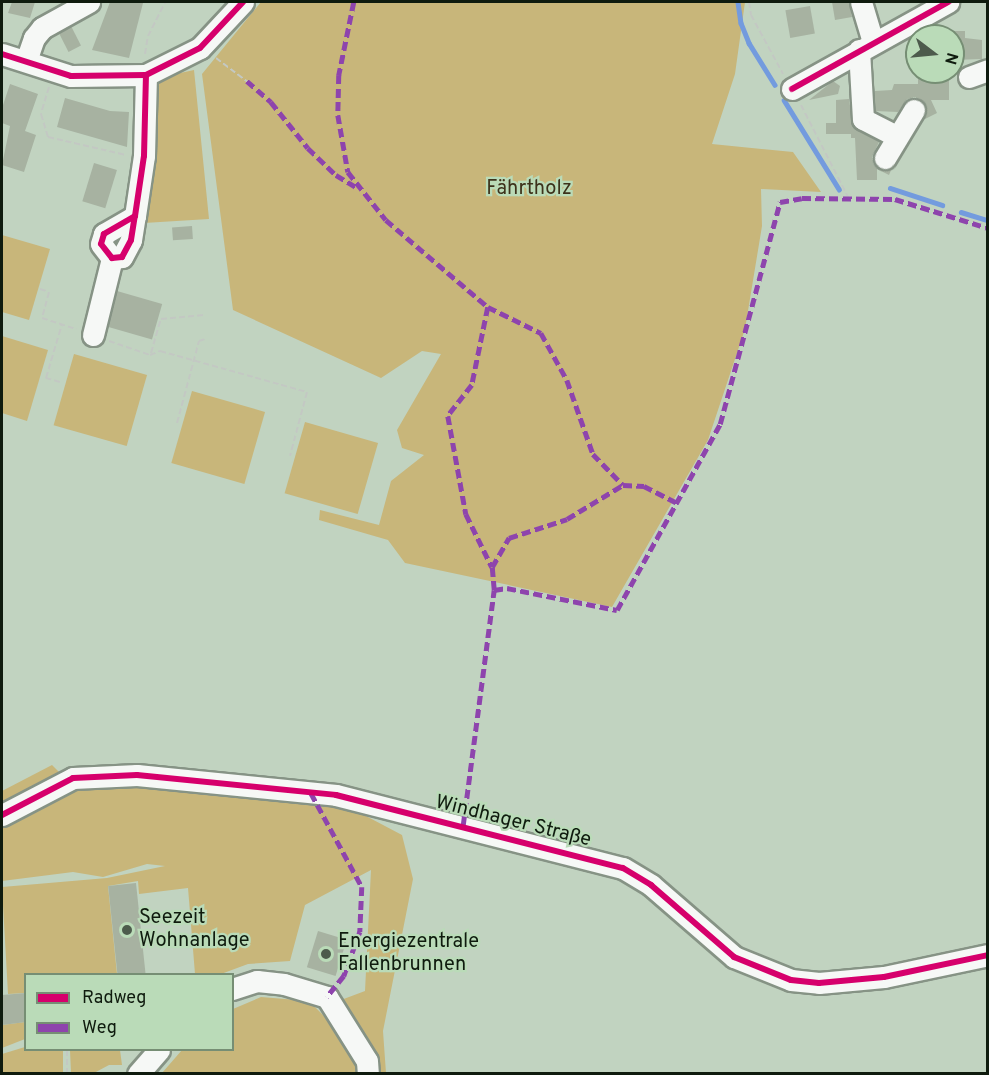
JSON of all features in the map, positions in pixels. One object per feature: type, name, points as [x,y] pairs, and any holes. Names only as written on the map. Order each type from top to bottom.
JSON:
[{"type":"street","points":[[27,61],[34,38],[42,28],[89,2]]},
{"type":"street","points":[[2,54],[54,70],[102,78],[146,75],[200,48],[243,2]]},
{"type":"street","points":[[861,2],[866,46],[863,119],[896,136]]},
{"type":"street","points":[[792,89],[948,2]]},
{"type":"street","points":[[93,335],[112,258],[122,257],[127,252],[135,216],[144,156],[146,75]]},
{"type":"street","points":[[885,158],[896,136],[914,110]]},
{"type":"street","name":"Windhager Straße","points":[[2,815],[73,778],[138,775],[336,795],[623,868],[651,885],[734,957],[791,980],[819,983],[884,977],[987,955]]},
{"type":"street","points":[[234,989],[266,982],[327,997],[367,1061],[368,1074]]},
{"type":"street","points":[[138,1074],[158,1051]]},
{"type":"path","points":[[146,75],[148,36],[165,2]]},
{"type":"path","points":[[749,2],[751,15],[849,200]]},
{"type":"path","points":[[214,56],[248,81]]},
{"type":"path","points":[[54,70],[41,114],[48,137],[121,155],[144,156]]},
{"type":"path","points":[[40,289],[49,292],[42,318],[150,355],[160,351],[307,392],[290,456]]},
{"type":"path","points":[[150,355],[161,319],[204,315]]},
{"type":"path","points":[[60,382],[46,378],[62,324]]},
{"type":"path","points":[[177,423],[199,341],[205,339]]},
{"type":"path","points":[[67,1051],[67,1074]]},
{"type":"green space","name":"Fährtholz","points":[[261,2],[745,2],[735,74],[712,144],[793,152],[821,192],[761,189],[762,226],[745,329],[708,440],[612,607],[405,563],[388,540],[319,520],[320,510],[379,525],[391,481],[424,455],[402,448],[397,430],[441,354],[422,351],[381,378],[233,310],[202,74]]},
{"type":"green space","points":[[194,70],[209,219],[144,223],[152,189],[156,90],[162,77]]},
{"type":"green space","points":[[2,235],[50,249],[29,320],[2,312]]},
{"type":"green space","points":[[2,336],[48,350],[27,421],[2,413]]},
{"type":"green space","points":[[74,354],[147,375],[127,446],[54,425]]},
{"type":"green space","points":[[192,391],[265,412],[244,484],[171,463]]},
{"type":"green space","points":[[305,422],[378,443],[358,514],[285,493]]},
{"type":"green space","points":[[52,765],[61,774],[2,807],[2,791]]},
{"type":"green space","points":[[136,787],[347,806],[402,835],[413,879],[383,1031],[386,1073],[162,1073],[181,1051],[234,1051],[234,1009],[261,997],[309,1001],[336,1028],[359,1070],[341,1000],[365,991],[371,870],[305,905],[290,961],[248,964],[224,973],[195,973],[188,888],[139,894],[138,881],[108,886],[117,973],[24,973],[24,993],[8,994],[2,887],[107,878],[165,866],[147,864],[103,877],[73,872],[2,881],[2,824],[70,789]]},
{"type":"green space","points":[[24,1022],[24,1039],[2,1048],[2,1025]]},
{"type":"green space","points":[[24,1047],[24,1051],[63,1051],[63,1073],[2,1073],[2,1054]]},
{"type":"green space","points":[[70,1051],[120,1051],[122,1065],[109,1065],[94,1073],[71,1073]]},
{"type":"building","points":[[12,2],[35,2],[30,18],[8,13]]},
{"type":"building","points":[[110,2],[143,3],[129,58],[92,50]]},
{"type":"building","points":[[832,2],[849,2],[852,17],[835,20]]},
{"type":"building","points":[[810,6],[815,34],[790,38],[785,10]]},
{"type":"building","points":[[71,26],[81,46],[69,52],[59,32]]},
{"type":"building","points":[[965,38],[982,40],[982,59],[965,60]]},
{"type":"building","points":[[833,81],[840,86],[838,94],[809,100]]},
{"type":"building","points":[[10,84],[38,94],[25,131],[36,135],[24,172],[2,165],[10,126],[2,123],[2,108]]},
{"type":"building","points":[[894,84],[949,84],[949,100],[931,100],[937,113],[925,119],[925,104],[915,97],[907,99],[898,112],[875,111],[875,91],[892,90]]},
{"type":"building","points":[[65,98],[110,111],[129,112],[127,147],[57,127]]},
{"type":"building","points":[[849,99],[853,126],[879,142],[872,157],[874,165],[884,171],[892,168],[889,175],[877,169],[877,180],[857,180],[855,138],[851,138],[851,134],[826,134],[826,123],[836,123],[836,100]]},
{"type":"building","points":[[94,163],[117,170],[105,208],[82,201]]},
{"type":"building","points":[[192,226],[193,239],[173,240],[172,227]]},
{"type":"building","points":[[117,291],[162,304],[152,340],[107,327]]},
{"type":"building","name":"Seezeit Wohnanlage","points":[[136,883],[145,973],[117,973],[108,886]]},
{"type":"building","name":"Energiezentrale Fallenbrunnen","points":[[318,931],[347,940],[336,976],[307,967]]},
{"type":"building","points":[[24,993],[24,1022],[2,1025],[2,995]]},
{"type":"waterway","points":[[738,2],[741,23],[749,43],[775,85]]},
{"type":"waterway","points":[[784,100],[839,189]]},
{"type":"waterway","points":[[890,188],[942,205]]},
{"type":"waterway","points":[[961,212],[988,220]]},
{"type":"marked path","points":[[354,2],[339,75],[338,115],[348,172],[386,220],[488,307],[541,333],[567,380],[593,454],[623,485]]},
{"type":"marked path","points":[[247,81],[271,102],[308,148],[336,175],[358,188]]},
{"type":"marked path","points":[[494,590],[507,588],[617,610],[720,424],[780,202],[802,198],[895,199],[988,228]]},
{"type":"marked path","points":[[488,307],[472,385],[448,416],[466,514],[492,567]]},
{"type":"marked path","points":[[463,825],[494,590],[492,567],[509,538],[567,519],[623,485],[644,486],[678,503]]},
{"type":"marked path","points":[[311,793],[362,887],[360,932],[344,976],[327,997]]},
{"type":"cycle path","points":[[2,54],[71,76],[146,75],[200,48],[243,2]]},
{"type":"cycle path","points":[[792,89],[948,2]]},
{"type":"cycle path","points":[[135,216],[104,234],[101,244],[112,258],[122,257],[131,240],[135,216],[144,156],[146,75]]},
{"type":"cycle path","points":[[2,815],[73,778],[137,775],[336,795],[623,868],[651,885],[734,957],[791,980],[819,983],[884,977],[988,955]]},
{"type":"place","name":"Seezeit Wohnanlage","points":[[127,930]]},
{"type":"place","name":"Energiezentrale Fallenbrunnen","points":[[326,954]]}]
